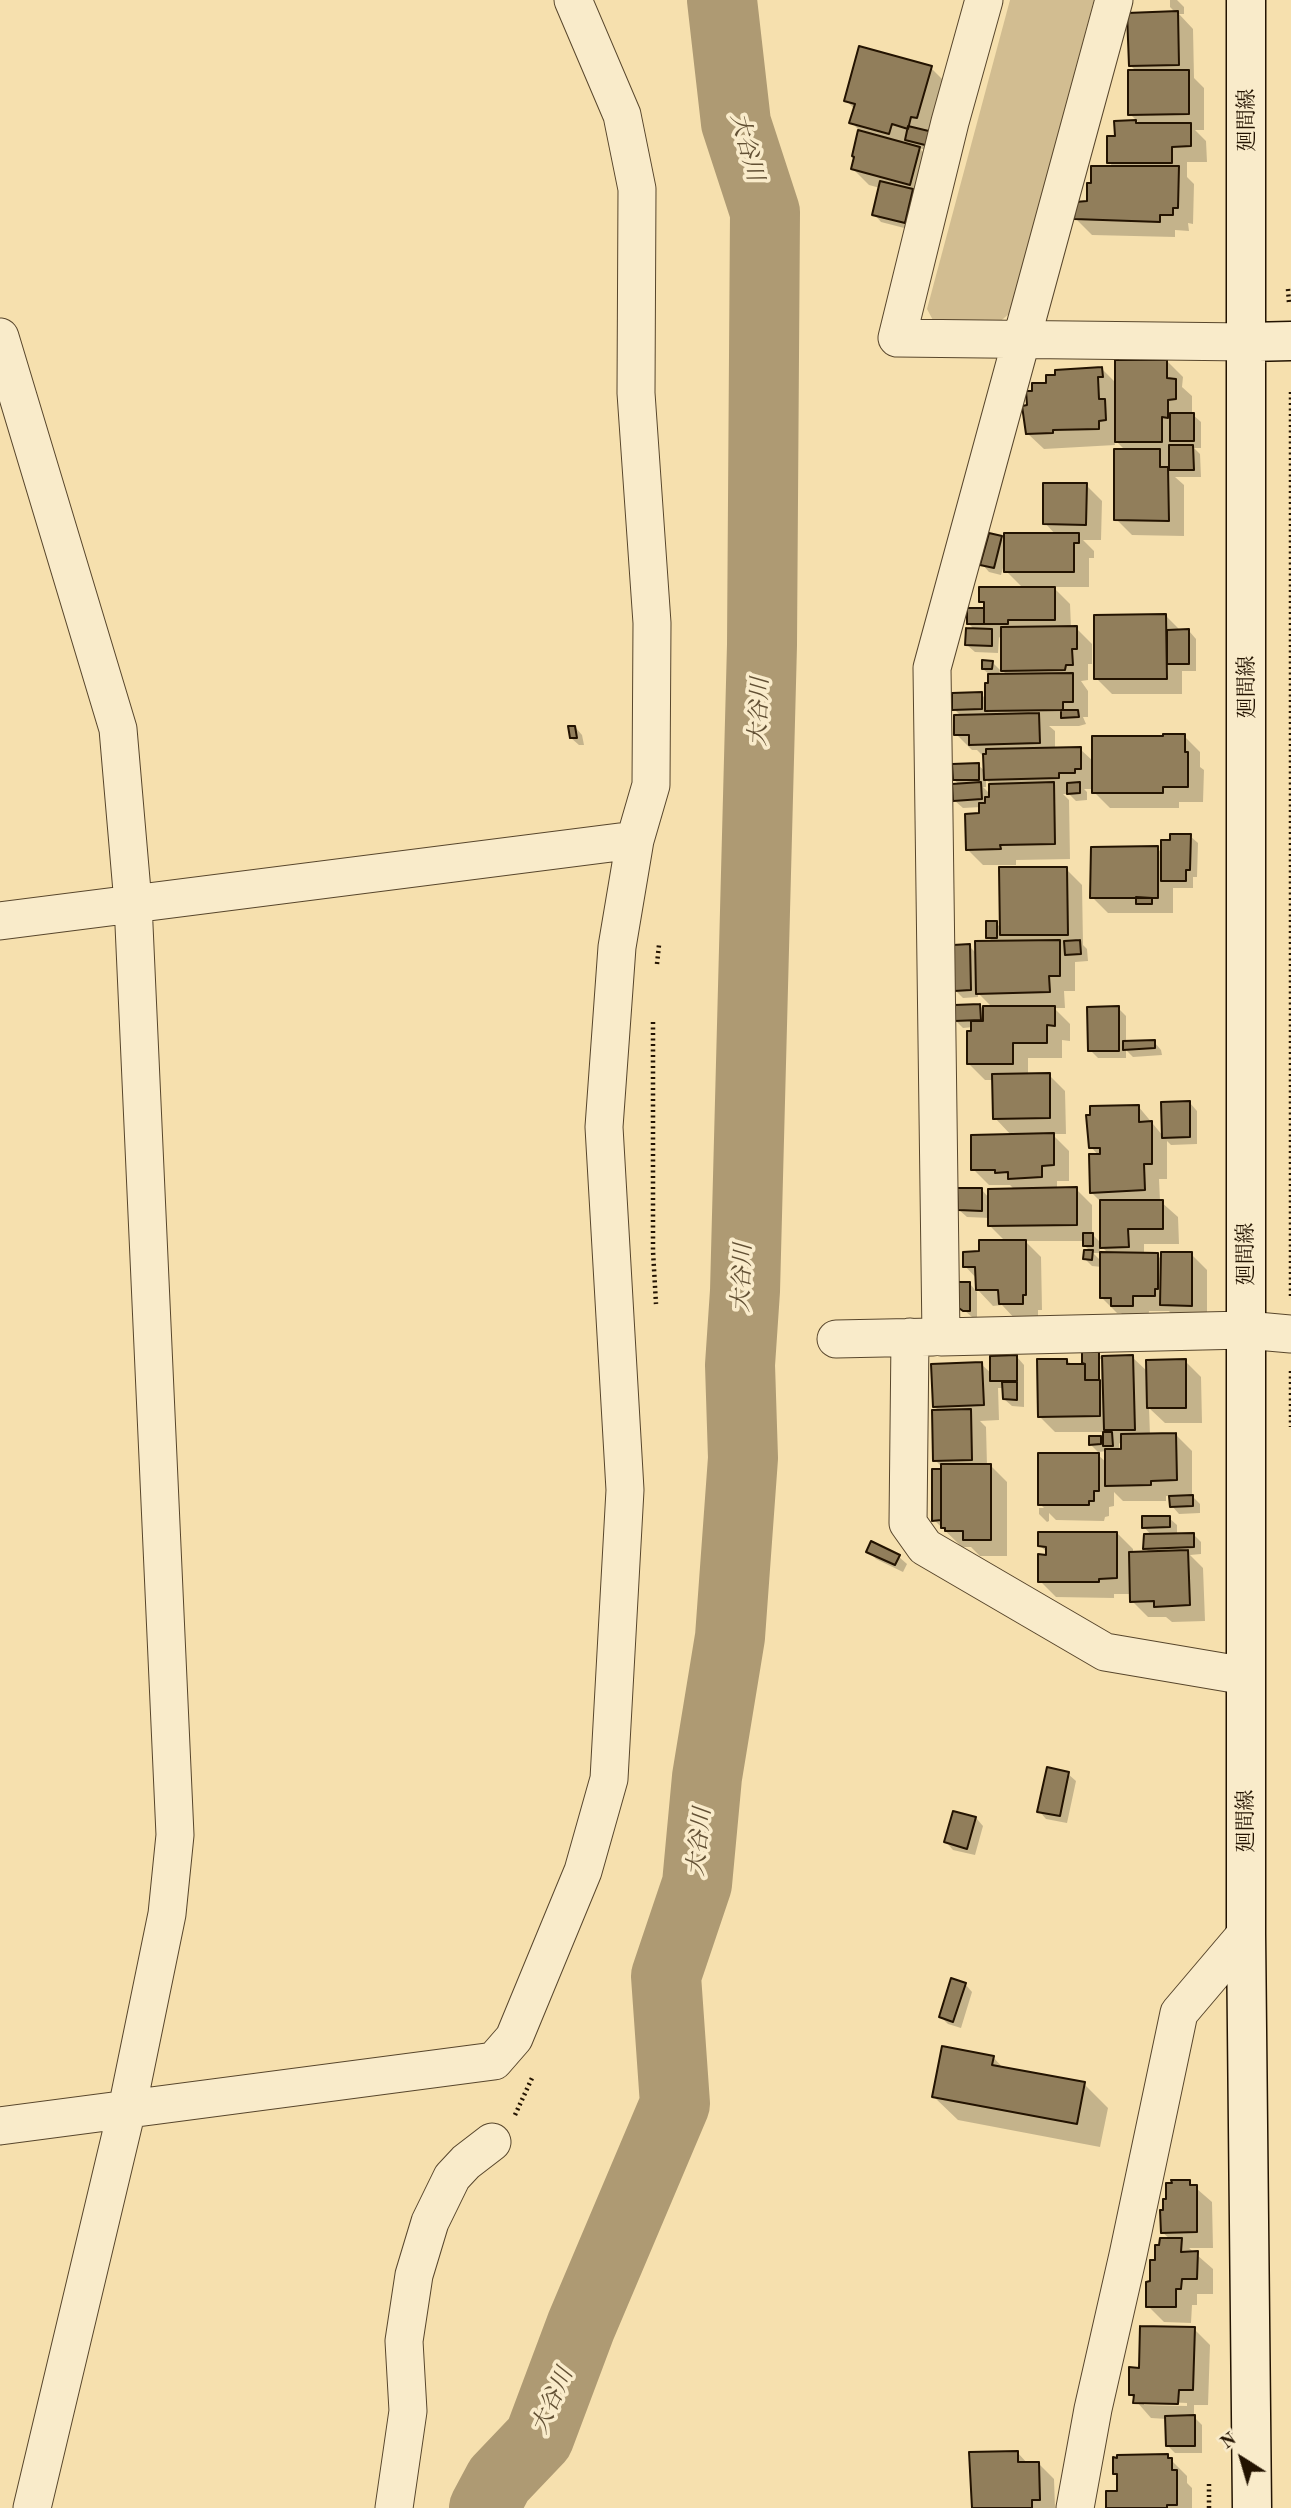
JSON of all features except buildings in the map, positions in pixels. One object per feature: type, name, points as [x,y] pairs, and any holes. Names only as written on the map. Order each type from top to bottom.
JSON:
[{"type":"street","points":[[0,2126],[494,2061],[514,2038],[583,1871],[609,1779],[625,1490],[604,1127],[617,947],[635,840],[651,785],[652,637],[636,393],[637,189],[622,115],[573,0]]},
{"type":"street","points":[[985,0],[950,122],[897,338],[1291,341]]},
{"type":"street","points":[[1114,0],[932,668],[925,1337],[908,1523],[925,1547],[1105,1652],[1246,1675]]},
{"type":"street","name":"廻間線","points":[[1246,0],[1246,1934],[1252,2508]]},
{"type":"street","points":[[0,337],[118,729],[133,903],[175,1835],[167,1914],[127,2109],[32,2508]]},
{"type":"street","points":[[0,920],[635,840]]},
{"type":"street","points":[[836,1339],[1246,1330],[1291,1334]]},
{"type":"street","points":[[1075,2508],[1093,2409],[1179,2013],[1246,1934]]},
{"type":"street","points":[[394,2508],[408,2411],[404,2341],[414,2275],[439,2198],[452,2177],[492,2142]]},
{"type":"path","points":[[1291,391],[1291,1427]]},
{"type":"shaded area","points":[[1010,0],[1094,0],[1010,313],[997,324],[935,324],[927,309]]},
{"type":"waterway","name":"大谷川","points":[[484,2508],[499,2480],[539,2438],[581,2326],[675,2104],[666,1976],[697,1884],[707,1777],[730,1637],[743,1458],[740,1365],[745,1291],[762,645],[765,212],[736,123],[722,0]]}]
